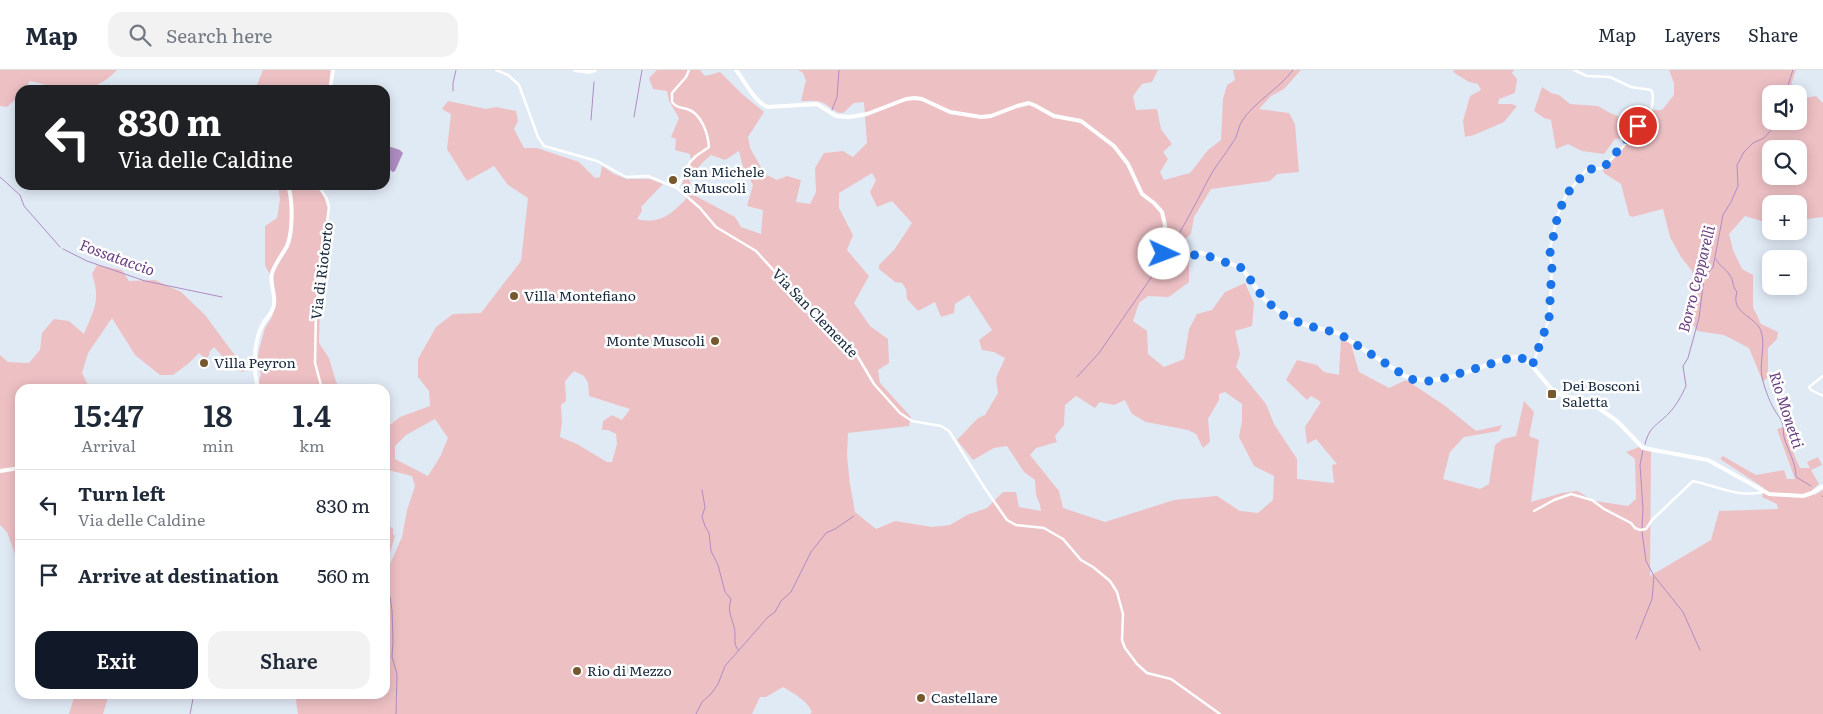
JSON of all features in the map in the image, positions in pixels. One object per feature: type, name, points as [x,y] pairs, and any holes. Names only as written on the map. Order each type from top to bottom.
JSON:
[{"type":"main road","points":[[331,85],[334,70]]},
{"type":"main road","points":[[576,70],[589,72],[595,70]]},
{"type":"main road","points":[[736,70],[760,102],[768,107],[817,104],[836,116],[850,117],[867,114],[915,98],[922,99],[950,112],[981,117],[1029,104],[1054,116],[1081,121],[1114,146],[1128,164],[1142,194],[1162,212],[1165,225],[1163,250],[1166,257],[1202,254],[1242,268],[1264,299],[1287,318],[1338,333],[1410,379],[1435,381],[1513,357],[1525,359],[1554,392],[1587,400],[1617,421],[1643,448],[1713,462],[1763,492],[1774,495],[1803,496],[1823,486]]},
{"type":"main road","points":[[257,384],[254,372],[255,355],[263,325],[274,308],[271,275],[286,247],[290,235],[291,198],[289,190]]},
{"type":"street","name":"Via San Clemente","points":[[496,70],[508,75],[519,85],[538,137],[544,146],[597,161],[626,177],[648,176],[677,188],[700,208],[716,227],[756,251],[808,308],[846,342],[858,357],[874,384],[900,413],[912,421],[940,426],[949,431],[1007,520],[1016,525],[1044,528],[1063,539],[1080,560],[1093,567],[1110,581],[1118,592],[1122,606],[1124,618],[1122,640],[1137,664],[1147,672],[1171,679],[1220,714]]},
{"type":"street","points":[[677,188],[690,162],[709,146],[707,133],[700,120],[688,109],[675,105],[671,98],[672,93],[686,77],[689,70]]},
{"type":"street","points":[[1532,366],[1549,319],[1552,266],[1550,253],[1558,214],[1566,195],[1586,170],[1602,168],[1631,137],[1651,109],[1653,95],[1652,91],[1631,86],[1610,77],[1588,76],[1574,70]]},
{"type":"street","name":"Via di Riotorto","points":[[321,190],[329,207],[316,305],[314,360],[321,384]]},
{"type":"street","points":[[1823,376],[1810,387],[1811,390],[1823,396]]},
{"type":"street","points":[[1534,511],[1554,500],[1571,494],[1592,500],[1604,510],[1631,523],[1640,530],[1646,529],[1652,520],[1693,481],[1730,492],[1753,494],[1763,492]]},
{"type":"shaded area","points":[[0,70],[117,70],[97,85],[46,85],[30,81],[27,85],[15,85],[15,100],[7,107],[0,106]]},
{"type":"shaded area","points":[[263,70],[332,70],[330,85],[257,85]]},
{"type":"shaded area","points":[[657,70],[700,70],[705,76],[720,72],[764,112],[748,137],[750,148],[765,174],[777,180],[787,176],[801,180],[796,202],[810,204],[816,192],[815,168],[824,153],[843,151],[853,157],[867,143],[864,102],[854,103],[843,113],[837,112],[821,102],[801,101],[806,80],[803,73],[798,70],[1158,70],[1152,82],[1142,84],[1133,96],[1136,110],[1157,109],[1161,129],[1172,144],[1163,152],[1168,159],[1160,172],[1164,180],[1190,173],[1208,150],[1221,140],[1223,99],[1227,85],[1235,80],[1233,70],[1301,70],[1284,89],[1271,96],[1259,109],[1289,113],[1295,124],[1299,172],[1277,174],[1270,181],[1211,189],[1194,217],[1191,234],[1170,251],[1168,261],[1189,260],[1189,282],[1169,297],[1148,296],[1139,303],[1133,321],[1147,331],[1148,354],[1164,367],[1184,359],[1189,329],[1197,314],[1212,310],[1225,292],[1245,283],[1254,303],[1252,326],[1235,331],[1240,354],[1236,367],[1266,404],[1274,424],[1297,459],[1297,479],[1334,483],[1332,465],[1337,464],[1316,439],[1307,444],[1305,427],[1321,402],[1311,396],[1307,400],[1286,380],[1297,360],[1317,365],[1324,372],[1339,375],[1341,339],[1351,344],[1359,372],[1389,388],[1406,380],[1444,405],[1476,431],[1502,425],[1499,431],[1464,437],[1450,452],[1443,479],[1480,489],[1489,484],[1495,445],[1503,439],[1516,436],[1524,401],[1534,412],[1529,436],[1539,440],[1531,502],[1562,493],[1577,491],[1595,501],[1628,506],[1636,499],[1635,459],[1626,452],[1639,447],[1651,452],[1650,576],[1711,540],[1719,511],[1778,509],[1777,504],[1762,497],[1764,488],[1720,459],[1723,456],[1756,475],[1784,470],[1787,479],[1795,479],[1777,429],[1787,426],[1790,445],[1800,468],[1810,468],[1807,462],[1818,457],[1822,465],[1811,470],[1819,484],[1812,490],[1815,495],[1823,490],[1823,714],[810,714],[812,712],[807,704],[783,687],[766,697],[760,697],[752,714],[298,714],[296,699],[390,699],[390,564],[402,537],[407,510],[415,486],[412,476],[390,471],[390,425],[400,417],[430,406],[429,391],[418,377],[418,359],[436,327],[453,314],[481,313],[521,261],[528,198],[508,185],[494,166],[467,181],[447,149],[451,114],[442,109],[448,101],[486,109],[496,107],[516,111],[518,121],[514,129],[524,148],[537,148],[579,162],[595,178],[600,177],[602,166],[614,174],[627,179],[650,179],[663,184],[641,207],[642,211],[637,219],[652,221],[670,214],[686,199],[682,184],[691,162],[690,154],[675,150],[676,139],[671,137],[679,118],[669,101],[667,91],[653,89],[649,78]],"holes":[[[739,151],[743,167],[753,185],[747,206],[763,210],[761,234],[741,227],[735,217],[692,194],[689,177],[705,160],[711,155],[725,160]],[[872,173],[876,180],[870,192],[877,207],[892,201],[912,223],[894,250],[879,265],[879,269],[895,282],[902,283],[906,289],[907,299],[918,311],[935,302],[941,317],[954,313],[955,304],[969,295],[992,330],[979,340],[982,350],[994,352],[1005,358],[996,378],[998,393],[985,415],[978,418],[957,440],[973,460],[994,448],[1007,446],[1024,472],[1035,480],[1036,495],[1041,511],[1019,507],[1016,492],[1003,492],[987,508],[967,515],[950,525],[932,527],[895,521],[876,529],[855,512],[847,456],[848,433],[909,426],[911,417],[880,383],[878,370],[889,363],[888,339],[870,326],[854,303],[869,276],[847,250],[853,235],[839,208],[839,193]],[[574,371],[584,376],[588,383],[589,396],[630,409],[622,420],[612,415],[603,421],[602,430],[608,430],[616,434],[617,444],[612,462],[607,462],[577,444],[560,437],[562,422],[561,405],[566,401],[565,381]],[[1225,392],[1242,404],[1242,421],[1239,437],[1254,466],[1274,476],[1273,500],[1258,513],[1240,511],[1217,496],[1174,500],[1105,522],[1063,508],[1059,491],[1030,455],[1036,448],[1057,442],[1055,436],[1064,425],[1065,405],[1076,396],[1095,408],[1100,402],[1114,405],[1125,400],[1132,414],[1146,422],[1188,430],[1196,434],[1203,448],[1210,442],[1208,419],[1219,400],[1219,394]],[[435,419],[448,438],[440,457],[428,476],[395,459],[395,446],[406,435]]]},
{"type":"shaded area","points":[[1454,70],[1514,70],[1512,73],[1517,79],[1515,93],[1499,99],[1498,104],[1517,106],[1504,122],[1465,137],[1463,121],[1470,96],[1481,90],[1478,84],[1469,82],[1453,72]]},
{"type":"shaded area","points":[[1669,70],[1796,70],[1792,85],[1762,85],[1762,130],[1807,130],[1807,98],[1816,96],[1823,103],[1823,217],[1807,219],[1807,195],[1762,195],[1762,221],[1745,216],[1729,234],[1733,250],[1742,269],[1753,275],[1753,307],[1761,324],[1778,332],[1777,339],[1768,348],[1768,377],[1763,382],[1749,348],[1724,335],[1697,331],[1690,319],[1694,280],[1692,271],[1681,257],[1670,237],[1663,209],[1632,217],[1629,215],[1621,184],[1604,173],[1603,170],[1624,147],[1622,138],[1615,139],[1604,154],[1582,151],[1568,144],[1556,149],[1551,120],[1544,118],[1534,111],[1542,87],[1551,93],[1559,95],[1570,104],[1598,106],[1637,124],[1648,110],[1662,110],[1674,95],[1674,83]]},
{"type":"shaded area","points":[[390,147],[403,153],[393,172],[390,170]]},
{"type":"shaded area","points":[[279,190],[319,190],[328,209],[317,285],[325,298],[320,308],[319,343],[329,358],[337,384],[259,384],[261,374],[257,364],[259,350],[265,328],[272,317],[276,303],[274,283],[265,265],[265,226],[277,218],[280,199]]},
{"type":"shaded area","points":[[97,265],[122,270],[129,281],[155,280],[181,292],[205,315],[245,369],[244,372],[235,370],[214,347],[206,359],[199,353],[173,375],[160,375],[135,355],[112,318],[88,353],[82,373],[88,384],[15,384],[15,554],[7,532],[0,525],[0,355],[8,362],[29,363],[40,350],[42,333],[54,319],[69,321],[84,334],[96,298],[92,274]]},
{"type":"shaded area","points":[[390,527],[393,528],[395,536],[390,553]]},
{"type":"shaded area","points":[[74,699],[108,699],[103,714],[69,714]]},
{"type":"waterway","points":[[453,91],[456,70]]},
{"type":"waterway","points":[[634,117],[642,70]]},
{"type":"waterway","points":[[832,110],[837,97],[839,70]]},
{"type":"waterway","points":[[1167,254],[1211,175],[1235,140],[1242,121],[1293,70]]},
{"type":"waterway","name":"Borro Cepparelli","points":[[1788,85],[1793,70]]},
{"type":"waterway","points":[[591,120],[594,82]]},
{"type":"waterway","name":"Borro Cepparelli","points":[[1645,444],[1652,429],[1674,407],[1686,386],[1683,366],[1688,358],[1699,318],[1704,278],[1713,267],[1723,215],[1738,186],[1737,165],[1744,152],[1753,143],[1764,138],[1771,130]]},
{"type":"waterway","name":"Fossataccio","points":[[0,177],[20,195],[24,206],[60,247]]},
{"type":"waterway","name":"Fossataccio","points":[[63,249],[87,261],[145,281],[222,297]]},
{"type":"waterway","points":[[1077,377],[1099,353],[1164,259]]},
{"type":"waterway","name":"Rio Monetti","points":[[1716,259],[1732,279],[1737,292],[1737,305],[1740,310],[1754,321],[1761,331],[1763,342],[1761,372],[1765,389],[1782,422],[1784,437],[1793,461],[1796,477],[1811,486]]},
{"type":"waterway","name":"Borro Cepparelli","points":[[1642,528],[1643,509],[1640,465],[1643,450]]},
{"type":"waterway","points":[[702,490],[705,507],[702,517],[709,533],[711,551],[718,565],[725,592],[731,599],[730,614],[735,629],[735,644],[738,650]]},
{"type":"waterway","points":[[696,714],[702,702],[718,684],[725,666],[791,592],[811,552],[826,533],[854,516]]},
{"type":"waterway","name":"Borro Cepparelli","points":[[1636,639],[1652,599],[1654,576],[1646,561],[1642,532]]},
{"type":"waterway","points":[[1655,577],[1683,612],[1700,650]]},
{"type":"waterway","points":[[390,597],[392,610],[392,657],[397,674],[396,714]]},
{"type":"waterway","points":[[190,714],[193,699]]},
{"type":"place","name":"San Michele a Muscoli","points":[[673,180]]},
{"type":"place","name":"Villa Montefiano","points":[[514,296]]},
{"type":"place","name":"Monte Muscoli","points":[[715,341]]},
{"type":"place","name":"Villa Peyron","points":[[204,363]]},
{"type":"place","name":"Dei Bosconi Saletta","points":[[1552,394]]},
{"type":"place","name":"Rio di Mezzo","points":[[577,671]]},
{"type":"place","name":"Castellare","points":[[921,698]]},
{"type":"route","points":[[1164,254],[1169,258],[1202,254],[1242,268],[1264,299],[1287,318],[1299,324],[1338,333],[1410,379],[1435,381],[1513,357],[1525,359],[1532,366],[1549,319],[1552,236],[1566,195],[1586,170],[1590,168],[1599,169],[1606,165],[1631,137],[1638,126]]}]
